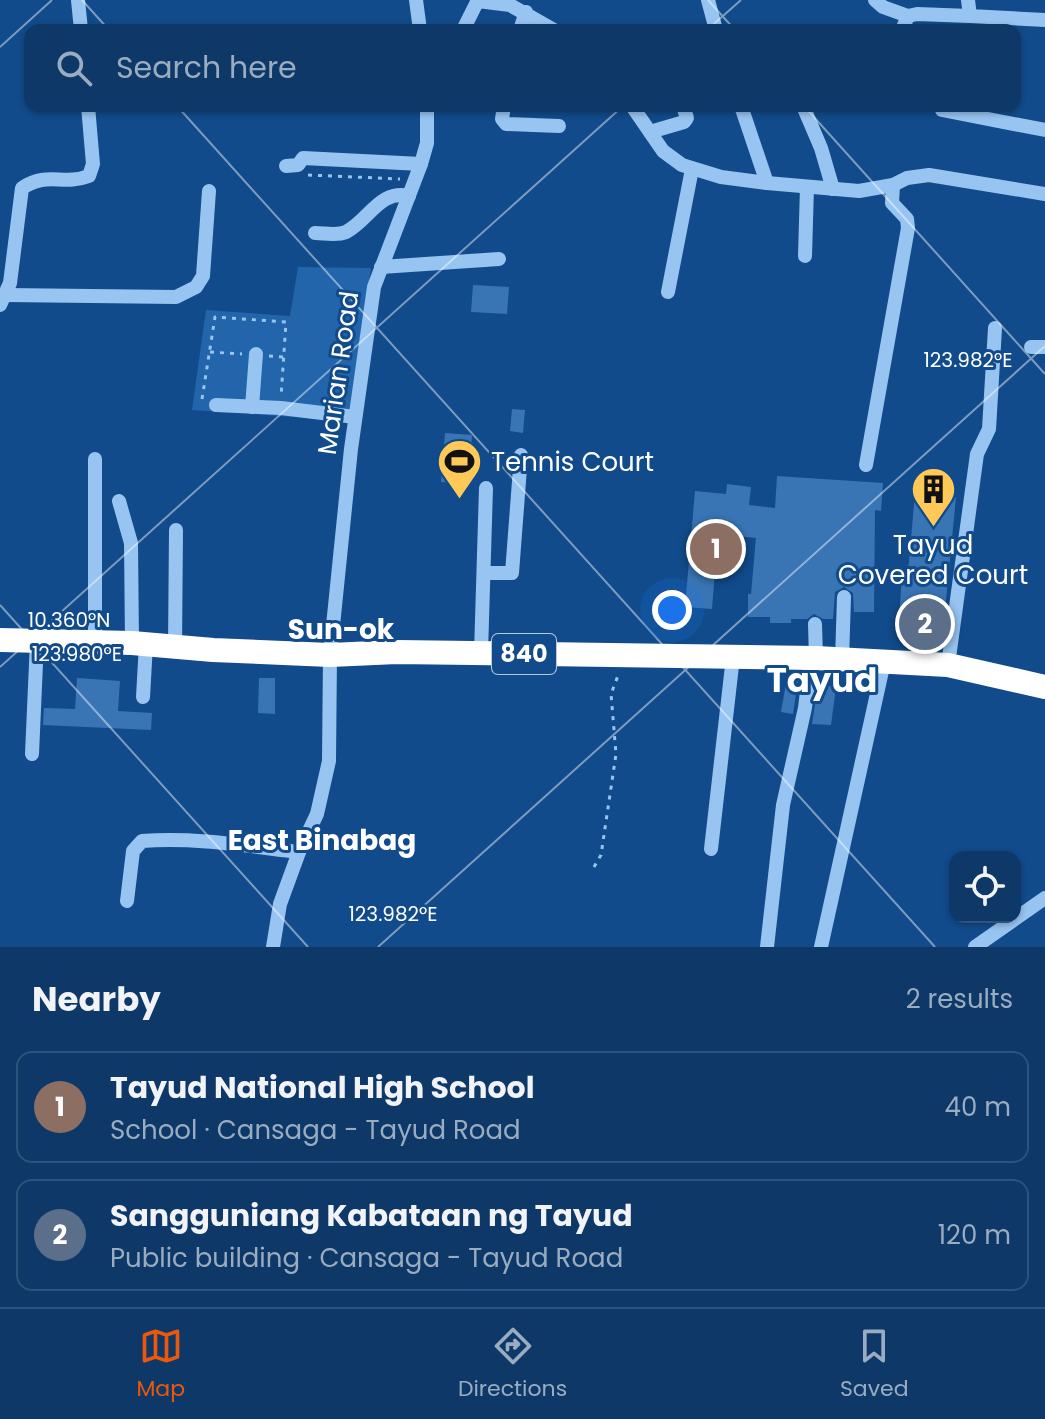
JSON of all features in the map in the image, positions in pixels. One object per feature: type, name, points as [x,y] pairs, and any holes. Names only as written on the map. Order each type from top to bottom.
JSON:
[{"type":"highway","name":"840","points":[[0,640],[330,655],[397,652],[813,658],[948,665],[1045,687]]},
{"type":"street","points":[[78,0],[80,24]]},
{"type":"street","points":[[416,0],[419,24]]},
{"type":"street","points":[[708,0],[714,24]]},
{"type":"street","points":[[875,0],[905,23],[917,14],[1045,20]]},
{"type":"street","points":[[968,0],[970,16]]},
{"type":"street","points":[[466,24],[478,1],[509,3],[545,24]]},
{"type":"street","points":[[522,24],[526,12]]},
{"type":"street","points":[[89,112],[93,164],[89,176],[76,181],[37,178],[22,188],[10,283],[3,300],[176,297],[196,287],[203,276],[209,191]]},
{"type":"street","name":"Marian Road","points":[[273,947],[280,904],[317,814],[329,761],[330,655],[355,417],[374,287],[421,164],[427,143],[427,112]]},
{"type":"street","points":[[503,112],[502,119],[506,124],[559,126]]},
{"type":"street","points":[[636,112],[663,151],[692,169],[721,177],[859,191],[929,175],[1045,194]]},
{"type":"street","points":[[650,132],[684,122],[687,118],[685,112]]},
{"type":"street","points":[[743,112],[767,183]]},
{"type":"street","points":[[806,112],[821,148],[833,189]]},
{"type":"street","points":[[952,112],[1045,130]]},
{"type":"street","points":[[296,163],[421,164]]},
{"type":"street","points":[[668,292],[692,169]]},
{"type":"street","points":[[866,465],[908,228],[907,219],[892,203],[893,185]]},
{"type":"street","points":[[805,256],[807,187]]},
{"type":"street","points":[[315,233],[341,234],[386,198],[397,193],[409,196]]},
{"type":"street","points":[[381,267],[499,259]]},
{"type":"street","points":[[948,665],[977,454],[989,429],[995,328]]},
{"type":"street","points":[[252,407],[256,354]]},
{"type":"street","points":[[216,405],[355,417]]},
{"type":"street","points":[[484,573],[512,573],[521,455]]},
{"type":"street","points":[[95,459],[95,643]]},
{"type":"street","points":[[481,653],[486,488]]},
{"type":"street","points":[[119,501],[131,543],[143,697]]},
{"type":"street","points":[[175,647],[176,530]]},
{"type":"street","points":[[842,660],[844,597]]},
{"type":"street","points":[[767,947],[783,805],[805,708],[815,624]]},
{"type":"street","points":[[32,754],[37,641]]},
{"type":"street","points":[[711,849],[733,657]]},
{"type":"street","points":[[821,947],[884,662]]},
{"type":"street","points":[[127,901],[133,851],[142,841],[221,842],[299,852]]},
{"type":"street","points":[[975,947],[1045,898]]},
{"type":"path","points":[[296,163],[301,172],[309,175],[415,180]]},
{"type":"path","points":[[594,867],[601,855],[616,754],[611,694],[626,655]]},
{"type":"shaded area","points":[[298,267],[371,268],[350,421],[192,410],[206,310],[290,316]]},
{"type":"building","points":[[473,285],[509,287],[507,314],[471,312]]},
{"type":"building","points":[[512,409],[525,410],[523,433],[510,431]]},
{"type":"building","points":[[445,433],[472,435],[469,484],[441,482]]},
{"type":"building","points":[[777,476],[883,483],[881,511],[875,510],[874,612],[854,612],[853,593],[844,587],[835,592],[833,619],[823,619],[814,614],[807,619],[791,619],[791,623],[770,623],[770,617],[748,617],[756,538],[718,534],[712,609],[685,607],[695,491],[726,494],[727,484],[751,487],[749,505],[775,508]]},
{"type":"building","points":[[915,493],[956,497],[943,631],[917,629],[918,622],[899,621],[902,573],[907,574],[909,562]]},
{"type":"building","points":[[77,678],[120,681],[118,711],[152,713],[151,730],[43,725],[44,708],[75,709]]},
{"type":"building","points":[[259,678],[275,678],[275,714],[258,713]]},
{"type":"building","points":[[787,678],[798,680],[793,714],[781,712]]},
{"type":"building","points":[[818,684],[836,687],[831,725],[812,724]]},
{"type":"place","name":"Tennis Court","points":[[460,501]]},
{"type":"place","name":"Tayud Covered Court","points":[[933,529]]},
{"type":"place","name":"Tayud National High School","points":[[716,549]]},
{"type":"place","name":"Sangguniang Kabataan ng Tayud","points":[[925,624]]},
{"type":"district","name":"Sun-ok","points":[[341,629]]},
{"type":"district","name":"Tayud","points":[[822,680]]},
{"type":"district","name":"East Binabag","points":[[322,840]]}]
